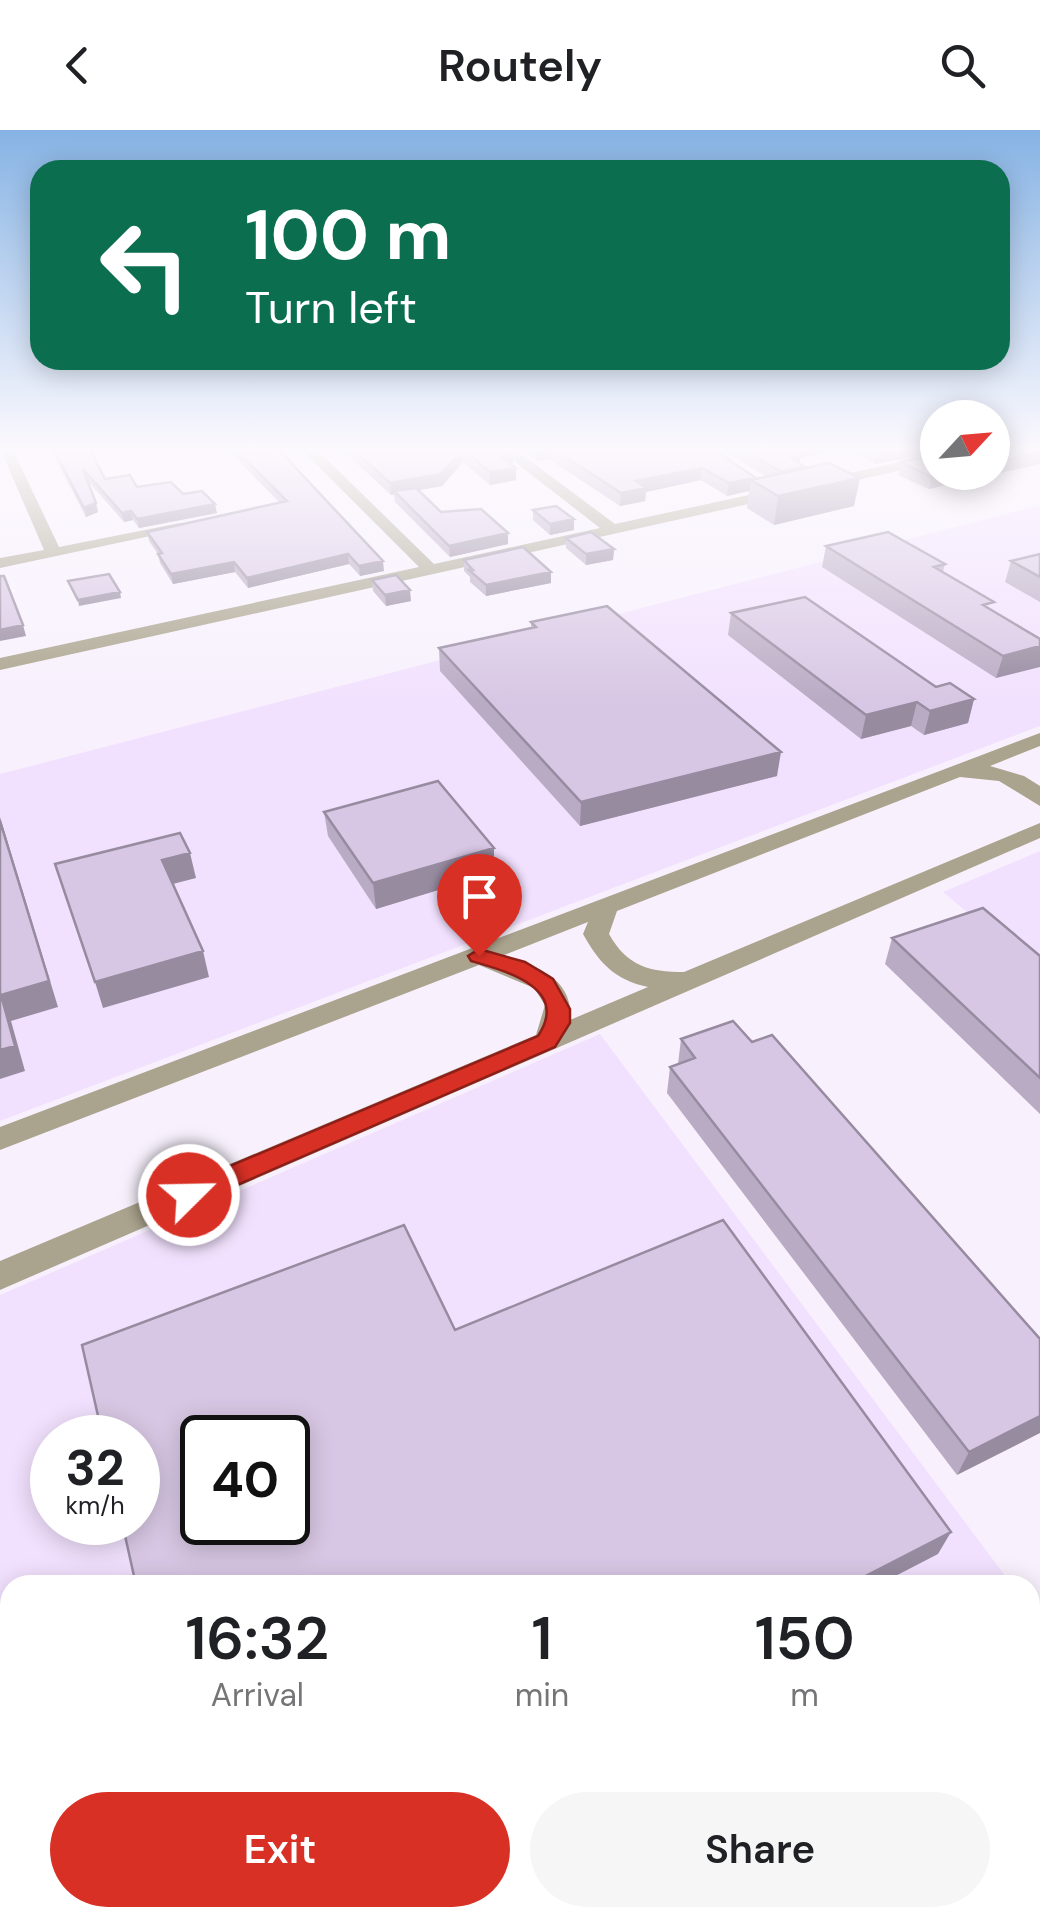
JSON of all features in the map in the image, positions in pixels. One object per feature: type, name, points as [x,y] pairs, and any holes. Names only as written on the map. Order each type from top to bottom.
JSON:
[{"type":"street","points":[[44,532],[53,552]]},
{"type":"street","points":[[0,562],[158,532]]},
{"type":"street","points":[[392,532],[428,567]]},
{"type":"street","points":[[0,664],[592,532]]},
{"type":"street","points":[[0,1140],[1040,739]]},
{"type":"street","points":[[947,774],[973,771],[1004,776],[1020,783],[1040,800]]},
{"type":"street","points":[[0,1276],[1040,830]]},
{"type":"street","points":[[606,906],[596,934],[606,956],[618,968],[662,982],[694,981]]},
{"type":"street","points":[[479,956],[518,967],[545,984],[559,1009],[559,1023],[546,1042]]},
{"type":"street","points":[[0,1266],[49,1255]]},
{"type":"shaded area","points":[[936,532],[1040,532],[1040,726],[0,1121],[0,774]]},
{"type":"shaded area","points":[[1040,851],[1040,974],[943,892]]},
{"type":"shaded area","points":[[600,1034],[1005,1575],[0,1575],[0,1295]]},
{"type":"building","points":[[147,532],[356,532],[383,561],[359,566],[348,554],[247,578],[234,562],[171,574]]},
{"type":"building","points":[[435,532],[508,533],[449,546]]},
{"type":"building","points":[[591,532],[614,549],[586,554],[566,538]]},
{"type":"building","points":[[888,532],[945,564],[934,567],[994,602],[983,605],[1040,639],[1040,646],[1003,656],[826,546]]},
{"type":"building","points":[[523,547],[551,572],[486,585],[464,560]]},
{"type":"building","points":[[1040,554],[1040,577],[1011,561]]},
{"type":"building","points":[[109,574],[120,592],[78,600],[68,581]]},
{"type":"building","points":[[396,575],[410,590],[385,595],[372,580]]},
{"type":"building","points":[[0,576],[4,576],[23,625],[0,630]]},
{"type":"building","points":[[805,597],[936,687],[950,683],[974,699],[930,711],[917,702],[866,715],[731,613]]},
{"type":"building","points":[[607,606],[781,752],[581,802],[439,648],[536,627],[531,622]]},
{"type":"building","points":[[438,781],[494,848],[373,883],[324,812]]},
{"type":"building","points":[[0,821],[49,981],[1,995],[15,1046],[0,1050]]},
{"type":"building","points":[[180,833],[190,853],[162,860],[203,951],[95,982],[55,864]]},
{"type":"building","points":[[983,908],[1040,956],[1040,1078],[892,938]]},
{"type":"building","points":[[733,1021],[752,1042],[772,1035],[1040,1339],[1040,1416],[969,1452],[670,1067],[695,1058],[681,1039]]},
{"type":"building","points":[[723,1220],[951,1532],[867,1575],[134,1575],[127,1545],[160,1545],[160,1415],[98,1415],[82,1345],[404,1225],[455,1330]]},
{"type":"route","points":[[189,1195],[546,1042],[559,1023],[554,995],[534,974],[479,956]]}]
